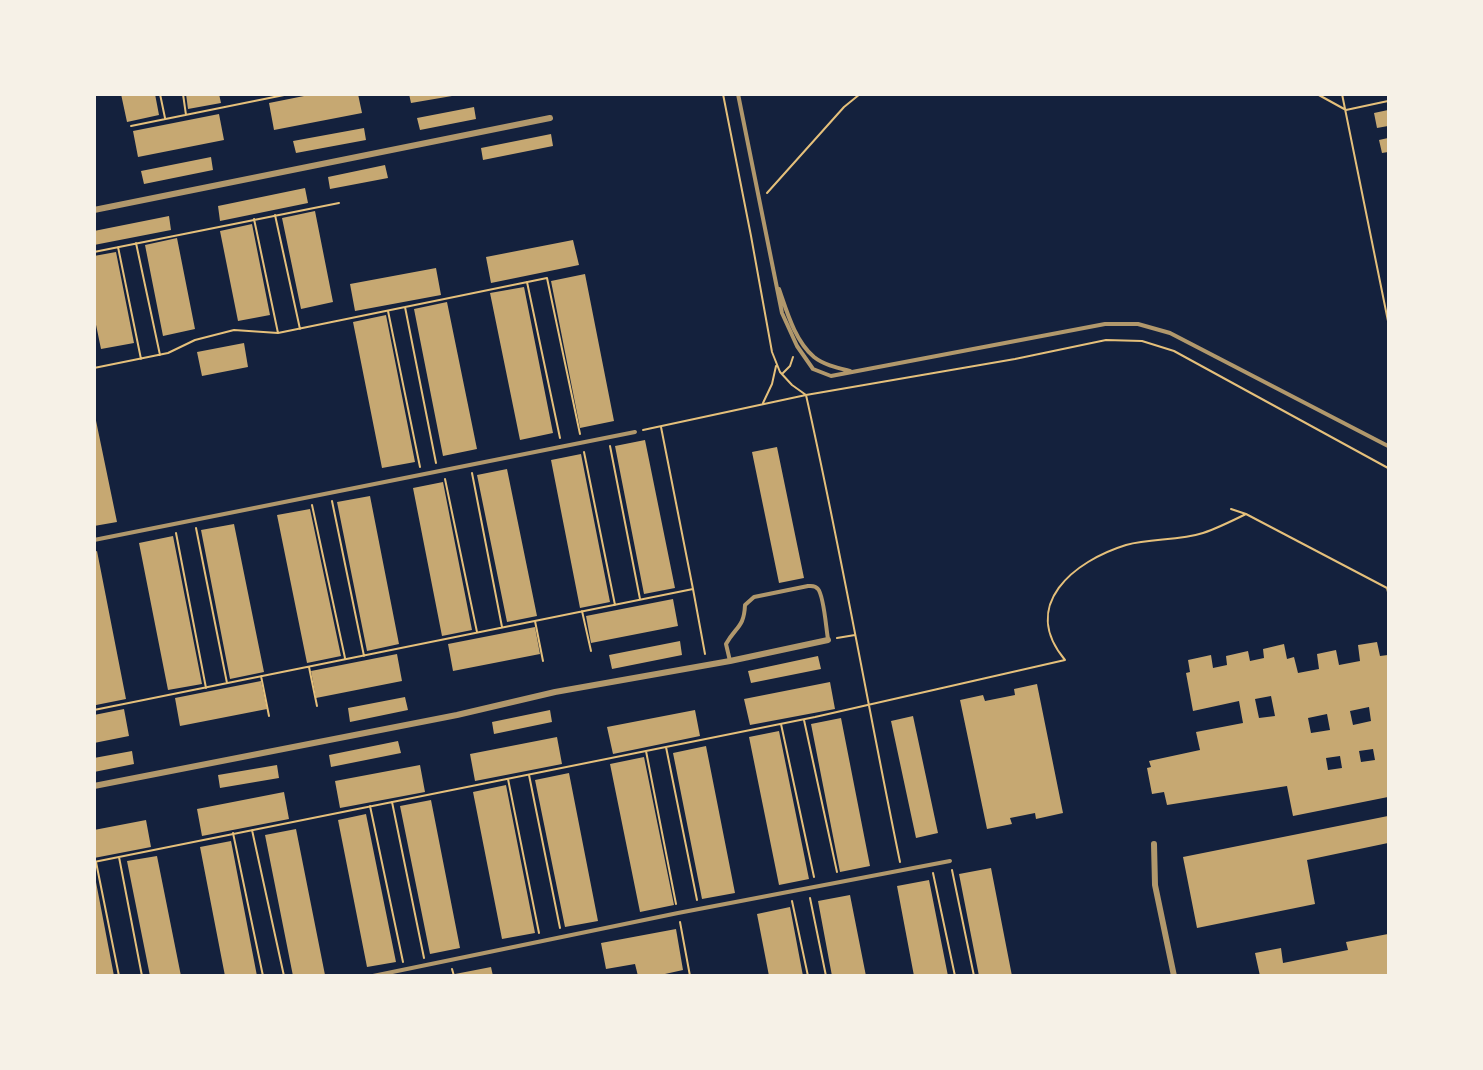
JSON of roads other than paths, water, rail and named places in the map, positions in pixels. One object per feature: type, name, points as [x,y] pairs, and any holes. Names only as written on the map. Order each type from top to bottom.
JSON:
[{"type":"street","points":[[94,210],[550,118]]},
{"type":"street","points":[[94,786],[457,715],[555,692],[730,661],[828,640]]},
{"type":"street","points":[[1154,844],[1155,885],[1174,975]]},
{"type":"lane","points":[[738,94],[783,312],[797,346],[813,369],[831,376],[1105,324],[1137,324],[1170,333],[1389,446]]},
{"type":"lane","points":[[773,270],[799,339],[815,358],[831,366],[854,372]]},
{"type":"lane","points":[[94,540],[635,432]]},
{"type":"lane","points":[[730,661],[726,644],[742,624],[745,605],[754,597],[808,586],[816,587],[821,598],[828,640]]},
{"type":"lane","points":[[373,975],[950,861]]}]
